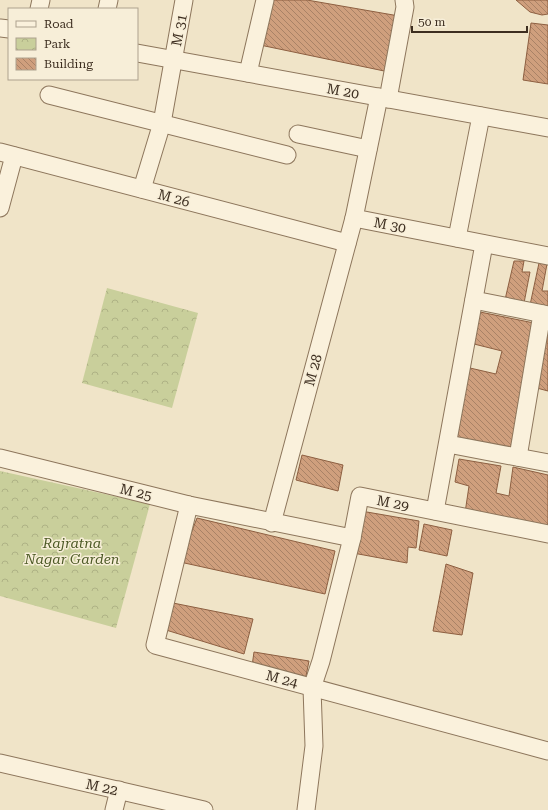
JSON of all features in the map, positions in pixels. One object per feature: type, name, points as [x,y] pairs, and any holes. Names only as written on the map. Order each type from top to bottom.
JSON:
[{"type":"street","name":"M 31","points":[[142,189],[162,122],[184,0]]},
{"type":"street","points":[[248,73],[265,0]]},
{"type":"street","name":"M 30","points":[[404,0],[405,7],[383,98],[368,149],[354,218],[548,256]]},
{"type":"street","name":"M 20","points":[[138,53],[548,128]]},
{"type":"street","points":[[49,95],[162,122],[287,155]]},
{"type":"street","points":[[457,238],[481,116]]},
{"type":"street","points":[[298,134],[368,149]]},
{"type":"street","points":[[0,208],[7,154]]},
{"type":"street","name":"M 26","points":[[7,154],[347,243]]},
{"type":"street","name":"M 28","points":[[272,523],[354,218]]},
{"type":"street","points":[[435,511],[484,244]]},
{"type":"street","points":[[474,300],[545,314],[518,458]]},
{"type":"street","points":[[448,444],[548,463]]},
{"type":"street","name":"M 25","points":[[0,458],[189,505],[272,523]]},
{"type":"street","name":"M 29","points":[[352,538],[360,496],[548,534]]},
{"type":"street","name":"M 24","points":[[189,505],[155,645],[548,751]]},
{"type":"street","points":[[272,523],[352,538],[321,661],[312,688],[314,746],[306,810]]},
{"type":"street","name":"M 22","points":[[0,763],[204,810]]},
{"type":"street","points":[[114,810],[119,790]]},
{"type":"green space","points":[[107,288],[198,313],[172,408],[82,383]]},
{"type":"green space","name":"Rajratna Nagar Garden","points":[[0,471],[150,504],[116,628],[0,596]]},
{"type":"building","points":[[271,0],[307,0],[399,16],[389,72],[260,45]]},
{"type":"building","points":[[516,0],[548,0],[548,14],[542,15],[530,12]]},
{"type":"building","points":[[531,23],[548,25],[548,84],[523,80]]},
{"type":"building","points":[[514,261],[524,261],[522,272],[530,272],[524,303],[530,305],[539,263],[547,264],[542,291],[548,291],[548,313],[504,304]]},
{"type":"building","points":[[480,312],[534,323],[516,453],[455,441],[470,368],[496,374],[502,351],[474,344]]},
{"type":"building","points":[[548,327],[548,391],[533,387]]},
{"type":"building","points":[[302,455],[343,465],[338,491],[296,480]]},
{"type":"building","points":[[459,459],[501,466],[496,493],[509,496],[513,467],[548,475],[548,530],[465,513],[469,486],[455,482]]},
{"type":"building","points":[[361,511],[419,521],[416,548],[408,547],[407,563],[353,553]]},
{"type":"building","points":[[197,518],[335,551],[325,594],[180,562]]},
{"type":"building","points":[[424,524],[452,530],[447,556],[419,550]]},
{"type":"building","points":[[446,564],[473,573],[462,635],[433,631]]},
{"type":"building","points":[[173,603],[253,619],[244,654],[166,630]]},
{"type":"building","points":[[254,652],[309,661],[305,681],[252,666]]}]
